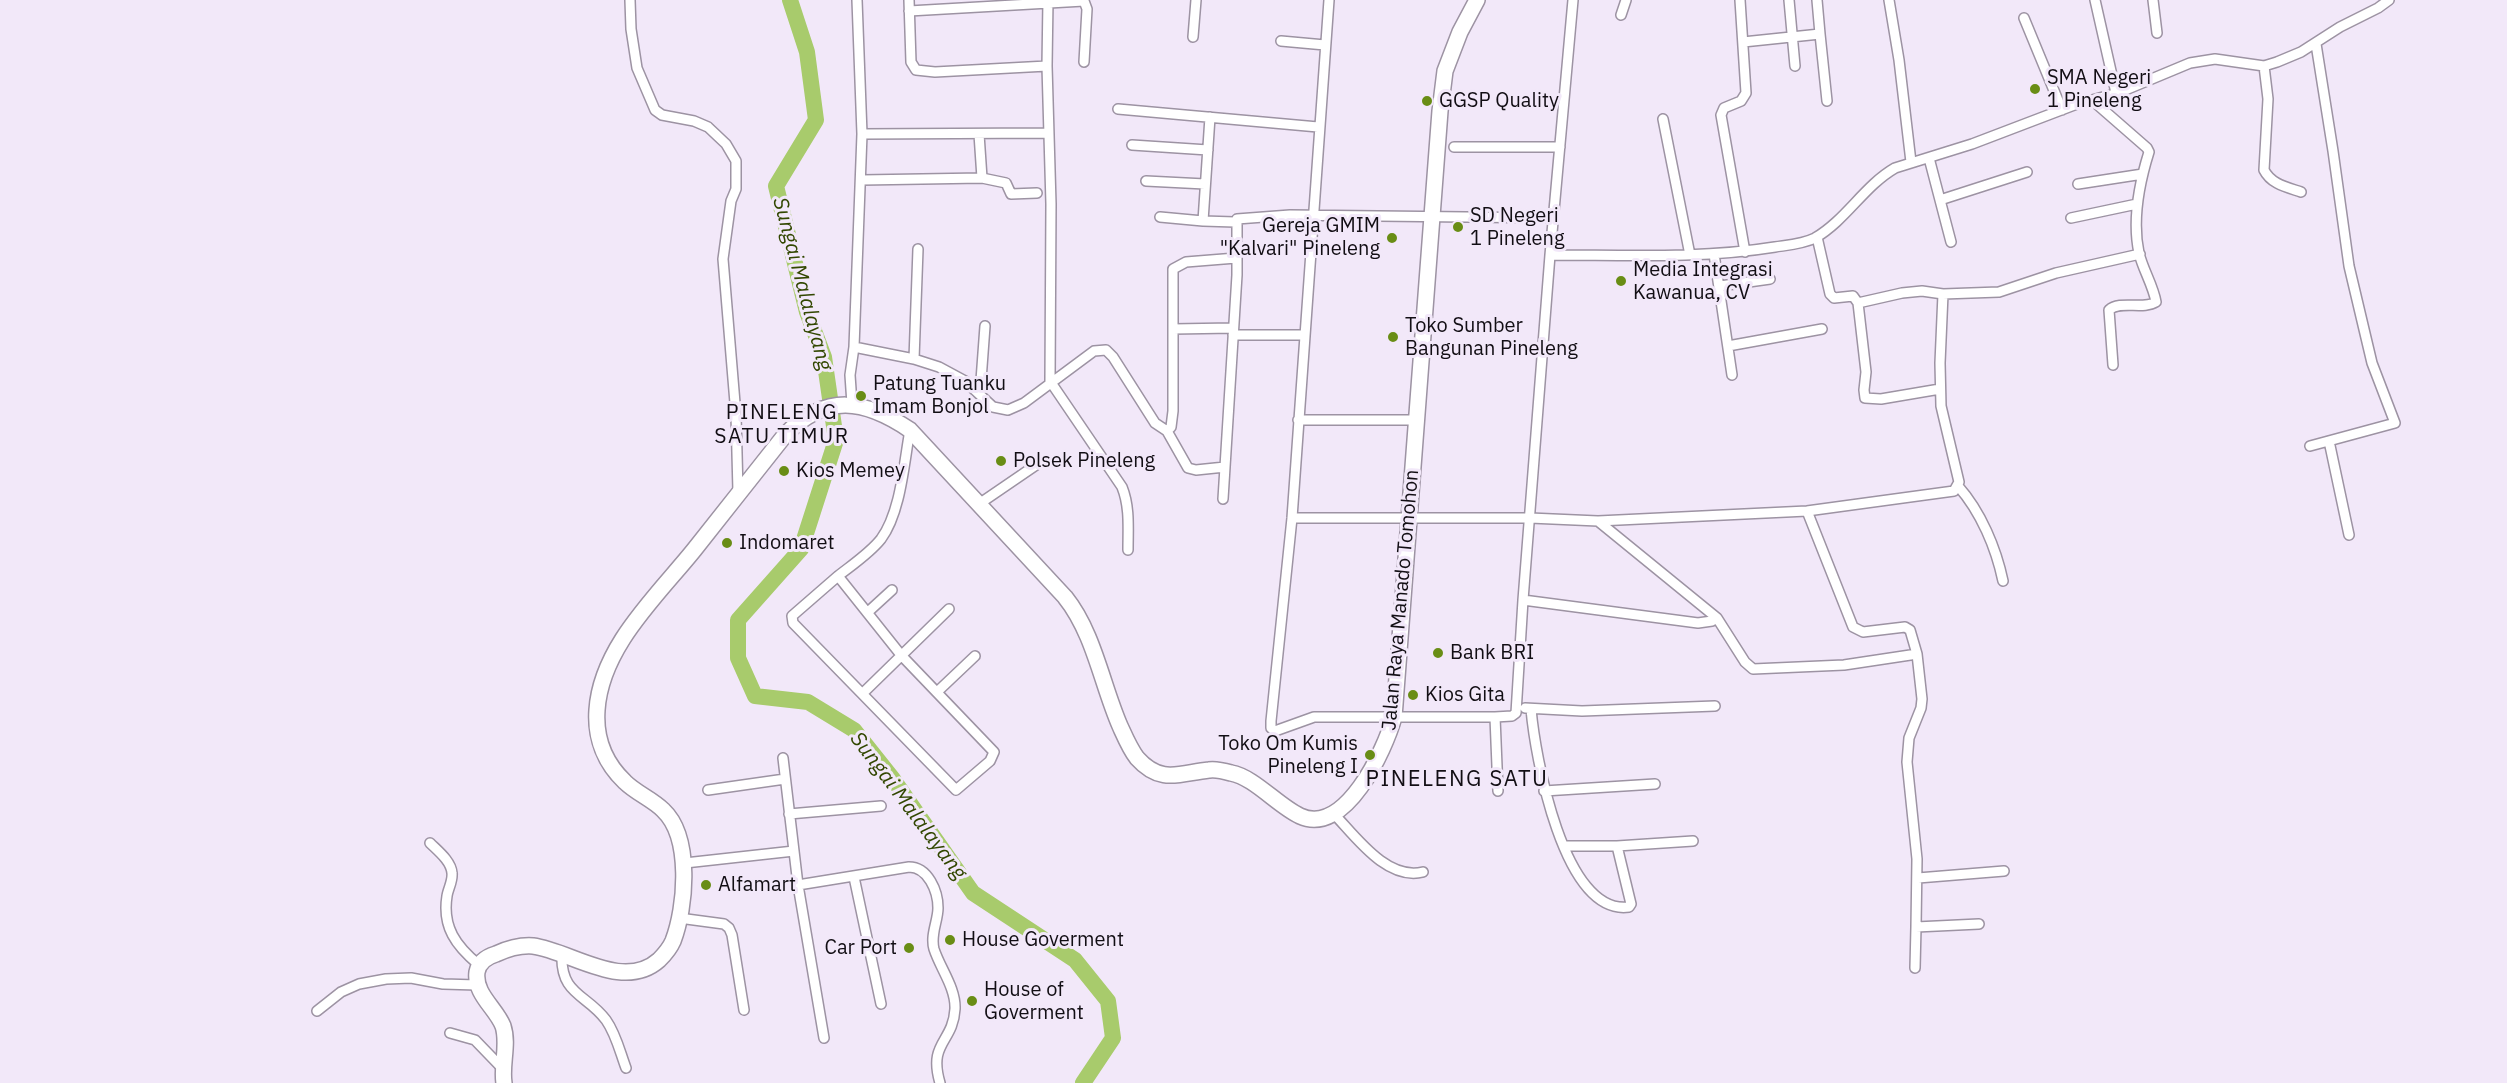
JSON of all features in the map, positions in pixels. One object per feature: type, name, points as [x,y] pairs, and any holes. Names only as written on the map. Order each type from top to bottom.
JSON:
[{"type":"highway","name":"Jalan Raya Manado Tomohon","points":[[1334,814],[1349,800],[1377,762],[1388,739],[1394,717],[1445,71],[1460,32],[1477,0]]},
{"type":"highway","points":[[504,1076],[505,1033],[477,985],[479,964],[493,955],[519,947],[541,948],[612,971],[644,969],[656,962],[670,948],[679,918],[685,863],[682,844],[664,811],[625,782],[603,756],[597,710],[607,667],[645,608],[738,493],[800,419],[820,410],[847,404],[887,415],[910,430],[979,504],[1073,608],[1124,734],[1134,754],[1145,766],[1168,776],[1211,770],[1236,774],[1300,816],[1317,819],[1334,814]]},
{"type":"street","points":[[630,0],[631,28],[638,68],[655,110],[662,115],[694,121],[708,127],[726,144],[736,161],[736,189],[731,201],[723,259],[736,415],[738,493]]},
{"type":"street","points":[[847,404],[854,347],[862,180],[857,0]]},
{"type":"street","points":[[909,0],[911,62],[916,70],[935,72],[1047,66]]},
{"type":"street","points":[[1193,37],[1196,0]]},
{"type":"street","points":[[1329,0],[1318,127],[1314,216],[1292,518],[1271,728],[1275,731],[1314,717],[1495,717],[1512,716],[1516,713],[1550,255],[1573,0]]},
{"type":"street","points":[[1621,15],[1626,0]]},
{"type":"street","points":[[1740,0],[1746,93],[1741,101],[1724,108],[1721,115],[1745,252]]},
{"type":"street","points":[[1789,0],[1795,66]]},
{"type":"street","points":[[1817,0],[1827,101]]},
{"type":"street","points":[[1888,0],[1899,60],[1911,162]]},
{"type":"street","points":[[2095,0],[2116,93]]},
{"type":"street","points":[[2153,0],[2157,33]]},
{"type":"street","points":[[1550,255],[1714,254],[1745,252],[1798,243],[1817,237],[1894,168],[2116,93],[2172,69],[2209,59],[2264,66],[2301,52],[2389,0]]},
{"type":"street","points":[[909,10],[1048,1],[1084,2],[1086,4],[1084,62]]},
{"type":"street","points":[[1048,1],[1047,66],[1051,204],[1050,381],[1122,487],[1126,497],[1128,515],[1128,550]]},
{"type":"street","points":[[2024,18],[2062,110]]},
{"type":"street","points":[[1743,42],[1820,34]]},
{"type":"street","points":[[1281,40],[1325,45]]},
{"type":"street","points":[[2310,446],[2395,423],[2372,363],[2349,266],[2316,44]]},
{"type":"street","points":[[2264,66],[2268,99],[2264,170],[2267,178],[2279,185],[2301,192]]},
{"type":"street","points":[[2092,100],[2147,148],[2148,152],[2137,204],[2140,254],[2156,302],[2149,305],[2114,307],[2109,310],[2114,365]]},
{"type":"street","points":[[1118,109],[1318,127]]},
{"type":"street","points":[[1203,221],[1210,117]]},
{"type":"street","points":[[1663,119],[1690,255]]},
{"type":"street","points":[[862,134],[1048,133]]},
{"type":"street","points":[[979,134],[982,178]]},
{"type":"street","points":[[1132,145],[1208,150]]},
{"type":"street","points":[[1454,147],[1560,147]]},
{"type":"street","points":[[1929,158],[1951,242]]},
{"type":"street","points":[[1940,200],[2027,172]]},
{"type":"street","points":[[2078,183],[2144,174]]},
{"type":"street","points":[[862,180],[982,178],[1006,183],[1011,194],[1037,193]]},
{"type":"street","points":[[1146,181],[1205,184]]},
{"type":"street","points":[[2071,218],[2137,204]]},
{"type":"street","points":[[1222,499],[1233,331],[1235,222],[1238,218],[1314,216],[1554,218]]},
{"type":"street","points":[[1160,217],[1235,222]]},
{"type":"street","points":[[1817,237],[1830,294],[1834,297],[1853,296],[1858,303],[1866,372],[1865,398],[1881,399],[1940,389]]},
{"type":"street","points":[[914,359],[918,249]]},
{"type":"street","points":[[1714,254],[1732,375]]},
{"type":"street","points":[[1858,303],[1922,291],[1943,294],[1999,292],[2056,273],[2140,254]]},
{"type":"street","points":[[1167,431],[1170,430],[1172,423],[1173,269],[1186,262],[1236,258]]},
{"type":"street","points":[[1720,286],[1770,279]]},
{"type":"street","points":[[1292,518],[1530,518],[1598,521],[1807,511],[1954,490],[1959,482],[1941,409],[1943,294]]},
{"type":"street","points":[[980,394],[985,326]]},
{"type":"street","points":[[1173,329],[1305,334]]},
{"type":"street","points":[[1728,346],[1822,329]]},
{"type":"street","points":[[854,347],[914,359],[953,374],[993,406],[1008,410],[1024,403],[1050,381],[1094,351],[1106,350],[1113,357],[1155,423],[1167,431],[1188,468],[1196,470],[1224,467]]},
{"type":"street","points":[[1298,420],[1417,420]]},
{"type":"street","points":[[838,576],[901,655],[994,752],[990,761],[956,790],[792,620],[792,616],[806,603],[880,540],[896,502],[910,430]]},
{"type":"street","points":[[2329,441],[2349,536]]},
{"type":"street","points":[[979,504],[1039,463]]},
{"type":"street","points":[[1958,486],[1968,497],[1985,530],[1999,561],[2003,581]]},
{"type":"street","points":[[1807,511],[1850,624],[1857,631],[1863,632],[1908,627],[1917,654],[1922,704],[1909,738],[1907,768],[1918,878],[1915,968]]},
{"type":"street","points":[[1598,521],[1717,618],[1745,662],[1753,669],[1844,665],[1917,654]]},
{"type":"street","points":[[868,612],[892,590]]},
{"type":"street","points":[[1523,600],[1698,623],[1717,618]]},
{"type":"street","points":[[863,693],[949,609]]},
{"type":"street","points":[[937,692],[975,656]]},
{"type":"street","points":[[1517,707],[1603,711],[1714,706]]},
{"type":"street","points":[[1531,709],[1544,791],[1577,874],[1587,889],[1611,906],[1629,907],[1631,904],[1617,846]]},
{"type":"street","points":[[1495,717],[1498,791]]},
{"type":"street","points":[[783,758],[798,885],[824,1038]]},
{"type":"street","points":[[708,790],[785,779]]},
{"type":"street","points":[[1544,791],[1655,784]]},
{"type":"street","points":[[789,814],[880,806]]},
{"type":"street","points":[[1334,814],[1383,862],[1406,874],[1423,872]]},
{"type":"street","points":[[1565,846],[1693,842]]},
{"type":"street","points":[[430,843],[447,861],[452,872],[445,919],[457,944],[479,964]]},
{"type":"street","points":[[685,863],[794,851]]},
{"type":"street","points":[[798,885],[913,867],[918,867],[928,877],[938,907],[933,938],[934,948],[952,991],[955,1008],[946,1036],[936,1053],[940,1083]]},
{"type":"street","points":[[1918,878],[2004,871]]},
{"type":"street","points":[[854,877],[881,1004]]},
{"type":"street","points":[[679,918],[724,924],[729,928],[744,1010]]},
{"type":"street","points":[[1916,927],[1978,924]]},
{"type":"street","points":[[562,954],[561,970],[566,981],[575,994],[604,1017],[612,1028],[626,1068]]},
{"type":"street","points":[[317,1011],[341,992],[359,984],[411,978],[443,984],[477,985]]},
{"type":"street","points":[[450,1033],[475,1040],[504,1076]]},
{"type":"waterway","name":"Sungai Malalayang","points":[[790,0],[807,52],[816,120],[776,186],[807,312],[824,357],[836,440],[801,549],[738,620],[738,658],[755,696],[808,702],[854,730],[893,779],[973,893],[1075,960],[1108,1001],[1113,1038],[1083,1083]]},
{"type":"place","name":"SMA Negeri 1 Pineleng","points":[[2035,89]]},
{"type":"place","name":"GGSP Quality","points":[[1427,101]]},
{"type":"place","name":"SD Negeri 1 Pineleng","points":[[1458,227]]},
{"type":"place","name":"Gereja GMIM \"Kalvari\" Pineleng","points":[[1392,238]]},
{"type":"place","name":"Media Integrasi Kawanua, CV","points":[[1621,281]]},
{"type":"place","name":"Toko Sumber Bangunan Pineleng","points":[[1393,337]]},
{"type":"place","name":"Patung Tuanku Imam Bonjol","points":[[861,396]]},
{"type":"place","name":"Polsek Pineleng","points":[[1001,461]]},
{"type":"place","name":"Kios Memey","points":[[784,471]]},
{"type":"place","name":"Indomaret","points":[[727,543]]},
{"type":"place","name":"Bank BRI","points":[[1438,653]]},
{"type":"place","name":"Kios Gita","points":[[1413,695]]},
{"type":"place","name":"Toko Om Kumis Pineleng I","points":[[1370,755]]},
{"type":"place","name":"Alfamart","points":[[706,885]]},
{"type":"place","name":"House Goverment","points":[[950,940]]},
{"type":"place","name":"Car Port","points":[[909,948]]},
{"type":"place","name":"House of Goverment","points":[[972,1001]]},
{"type":"district","name":"PINELENG SATU TIMUR","points":[[782,425]]},
{"type":"district","name":"PINELENG SATU","points":[[1457,780]]}]
